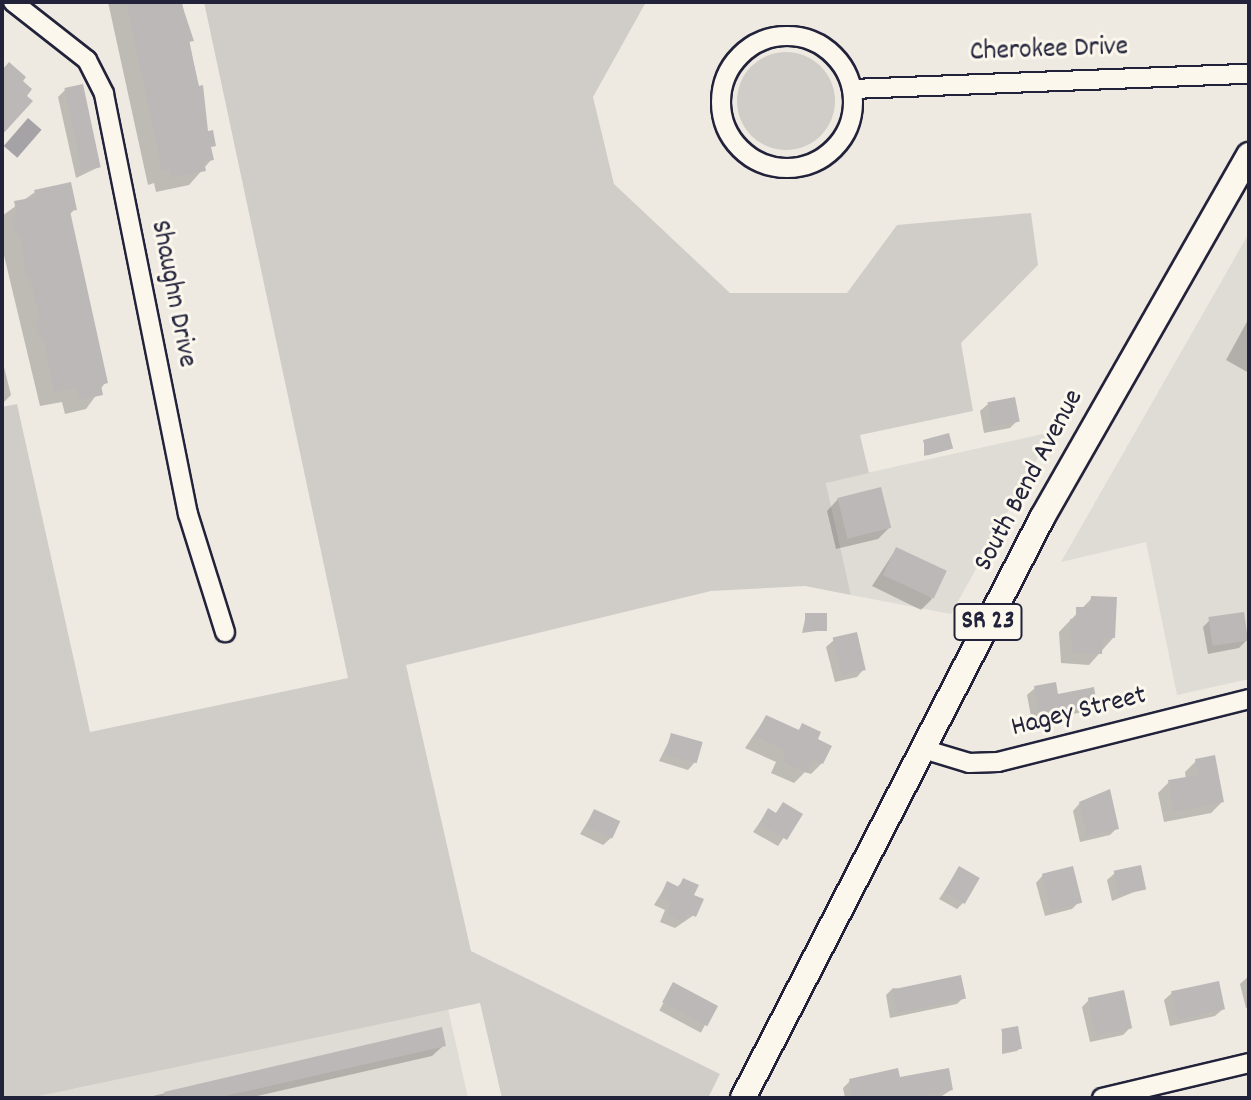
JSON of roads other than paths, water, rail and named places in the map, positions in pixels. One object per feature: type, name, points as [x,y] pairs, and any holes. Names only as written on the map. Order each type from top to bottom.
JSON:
[{"type":"main road","name":"South Bend Avenue","points":[[743,1098],[1042,518],[1249,155]]},
{"type":"street","name":"Shaughn Drive","points":[[13,2],[87,60],[100,84],[188,514],[225,632]]},
{"type":"street","points":[[775,36],[795,36],[824,48],[845,70],[852,89],[852,108],[839,142],[817,159],[790,167],[754,159],[739,147],[721,113],[721,92],[733,64],[755,44],[775,36]]},
{"type":"street","name":"Cherokee Drive","points":[[852,89],[1249,74]]},
{"type":"street","name":"Hagey Street","points":[[923,749],[969,763],[998,762],[1249,699]]},
{"type":"street","points":[[1102,1098],[1249,1063]]}]
